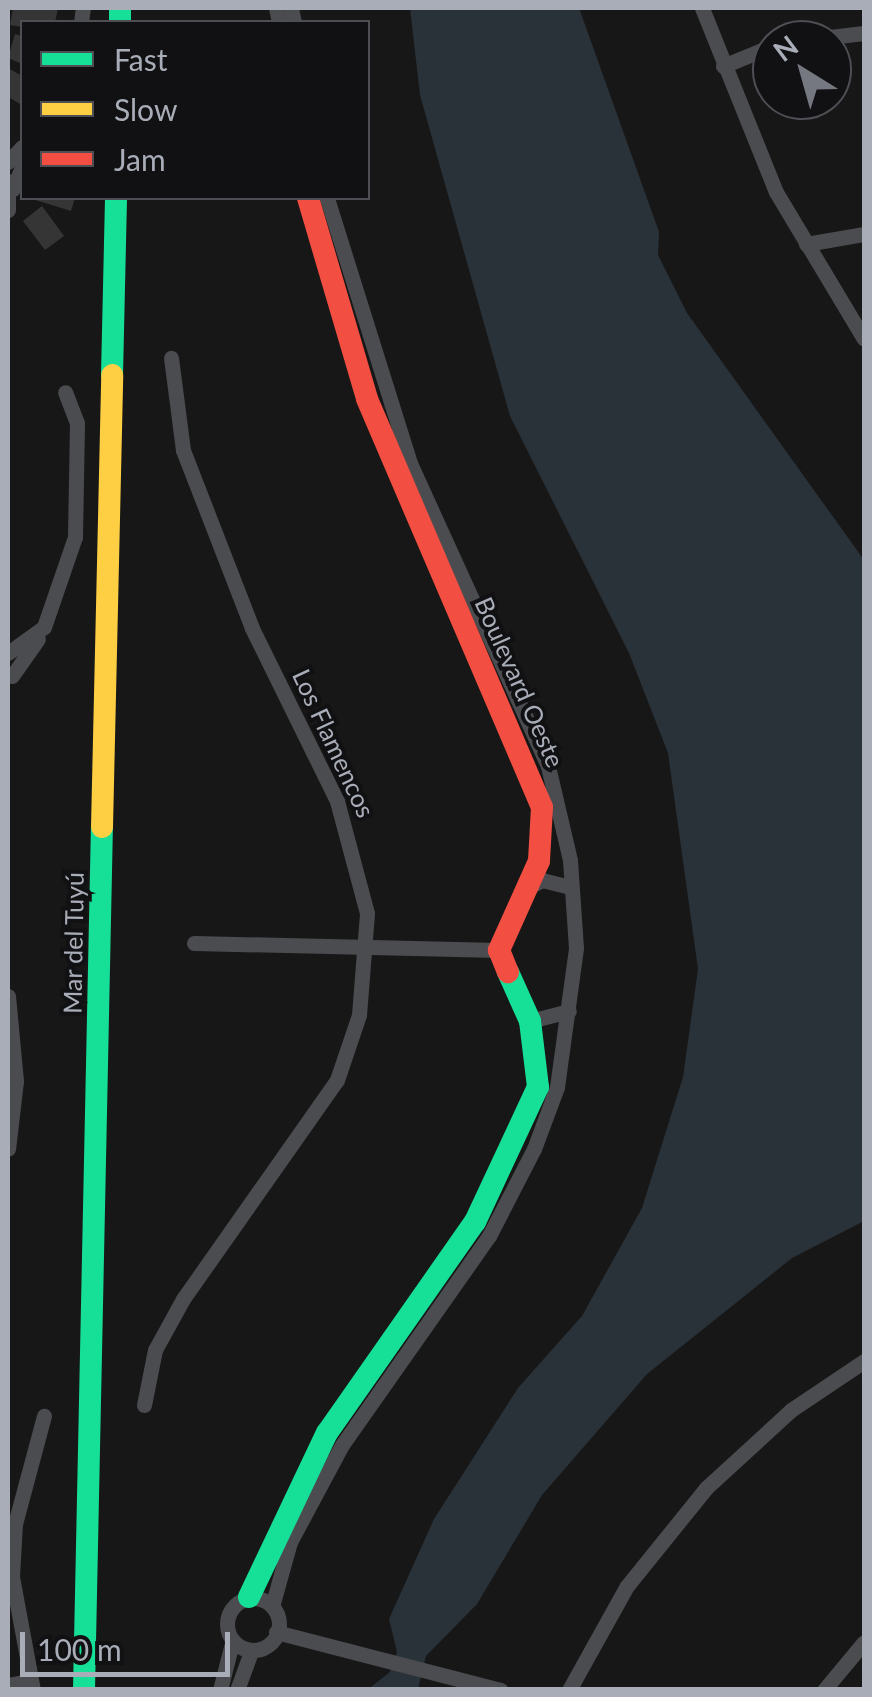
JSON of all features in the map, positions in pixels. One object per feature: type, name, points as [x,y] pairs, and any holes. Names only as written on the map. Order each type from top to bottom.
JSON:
[{"type":"street","points":[[702,8],[723,66],[806,244],[864,339]]},
{"type":"street","points":[[723,66],[752,54]]},
{"type":"street","points":[[8,210],[10,185]]},
{"type":"street","name":"Mar del Tuyú","points":[[84,1690],[116,200]]},
{"type":"street","name":"Boulevard Oeste","points":[[261,1600],[294,1492],[512,1176],[557,1087],[568,1012],[570,886],[565,828],[522,723],[423,516],[309,200]]},
{"type":"street","name":"Boulevard Oeste","points":[[326,200],[341,282]]},
{"type":"street","points":[[806,244],[864,234]]},
{"type":"street","name":"Los Flamencos","points":[[144,1405],[155,1350],[183,1299],[336,1080],[359,1015],[366,945],[353,842],[214,534],[175,418],[171,358]]},
{"type":"street","points":[[9,681],[44,627],[75,537],[77,422],[65,392]]},
{"type":"street","points":[[9,681],[8,655],[44,627]]},
{"type":"street","name":"Boulevard Oeste","points":[[512,1176],[538,1087],[530,1021],[499,950],[529,887],[542,806],[522,723]]},
{"type":"street","points":[[529,887],[570,886]]},
{"type":"street","points":[[194,943],[499,950]]},
{"type":"street","points":[[8,996],[16,1081],[8,1149]]},
{"type":"street","points":[[530,1021],[568,1012]]},
{"type":"street","points":[[569,1690],[627,1586],[706,1488],[791,1410],[864,1361]]},
{"type":"street","points":[[8,1685],[32,1685],[12,1577],[18,1506],[44,1416]]},
{"type":"street","points":[[220,1690],[232,1643],[231,1614],[261,1600],[276,1632]]},
{"type":"street","points":[[237,1690],[250,1652],[276,1632]]},
{"type":"street","points":[[276,1632],[502,1690]]},
{"type":"street","points":[[824,1690],[864,1642]]},
{"type":"street","points":[[232,1643],[250,1652]]},
{"type":"shaded area","points":[[410,8],[579,8],[659,232],[658,255],[687,313],[864,560],[864,1221],[792,1258],[647,1374],[542,1495],[477,1604],[426,1656],[418,1689],[367,1690],[390,1672],[397,1652],[389,1619],[434,1519],[518,1388],[582,1316],[642,1208],[683,1077],[698,969],[668,753],[629,653],[510,416],[420,95]]},
{"type":"building","points":[[13,8],[58,8],[55,20],[20,20],[20,27],[10,25]]},
{"type":"building","points":[[15,34],[20,35],[20,63],[8,58]]},
{"type":"building","points":[[8,68],[20,75],[20,104],[8,97]]},
{"type":"building","points":[[35,200],[74,200],[71,211]]},
{"type":"building","points":[[42,206],[64,236],[45,250],[23,221]]},
{"type":"traffic: fast","points":[[120,8],[120,20]]},
{"type":"traffic: fast","points":[[112,375],[116,200]]},
{"type":"traffic: fast","points":[[84,1690],[102,827]]},
{"type":"traffic: fast","points":[[249,1597],[327,1433],[475,1222],[538,1087],[530,1021],[508,972]]},
{"type":"traffic: slow","points":[[102,827],[112,375]]},
{"type":"traffic: jam","points":[[309,200],[367,399],[542,807],[539,861],[499,950],[508,972]]}]
